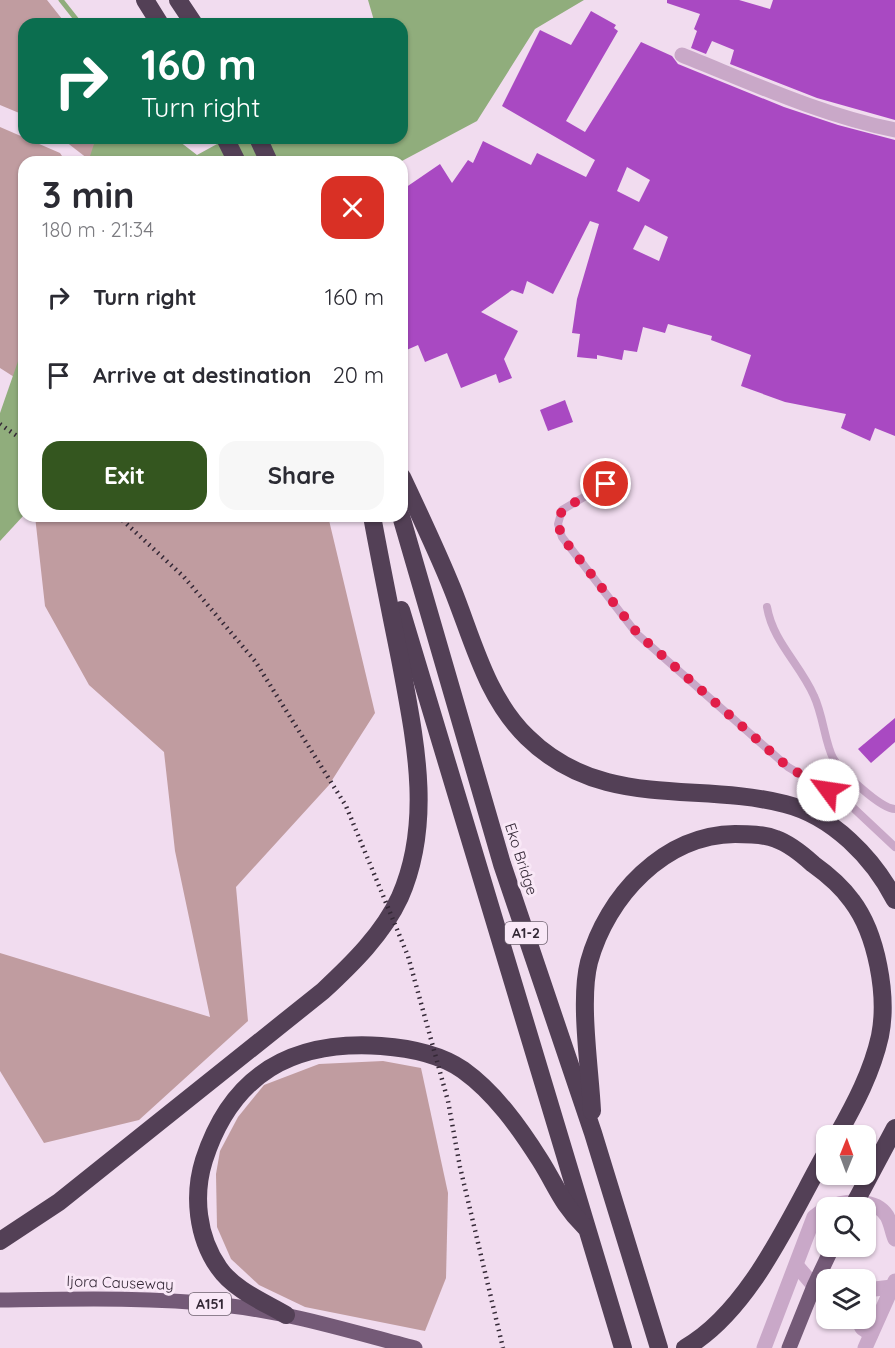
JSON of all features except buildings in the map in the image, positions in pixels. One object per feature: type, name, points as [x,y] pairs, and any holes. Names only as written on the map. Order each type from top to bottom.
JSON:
[{"type":"highway","points":[[145,0],[156,18]]},
{"type":"highway","points":[[178,0],[190,18]]},
{"type":"highway","points":[[408,490],[452,588],[489,684],[507,714],[528,738],[554,758],[617,785],[649,791],[757,799],[787,804],[814,815],[846,837],[870,861],[895,900]]},
{"type":"highway","points":[[0,1241],[60,1202],[323,991],[355,961],[380,930],[400,897],[412,859],[418,823],[419,781],[414,733],[374,522]]},
{"type":"highway","name":"A1-2","points":[[375,522],[623,1348]]},
{"type":"highway","name":"Eko Bridge","points":[[403,522],[502,864],[593,1133],[659,1348]]},
{"type":"highway","points":[[593,1133],[586,994],[589,964],[600,930],[619,897],[662,856],[692,841],[720,834],[748,834],[775,838],[797,850],[827,874],[853,902],[869,936],[879,969],[882,999],[880,1034],[871,1070],[843,1125]]},
{"type":"highway","points":[[286,1315],[241,1288],[219,1269],[201,1229],[197,1200],[200,1174],[211,1138],[225,1110],[246,1085],[270,1068],[301,1052],[336,1045],[405,1048],[436,1056],[462,1070],[492,1096],[516,1124],[541,1161],[566,1209],[586,1228]]},
{"type":"highway","points":[[858,1197],[895,1128]]},
{"type":"highway","points":[[685,1348],[723,1320],[743,1293],[816,1171]]},
{"type":"main road","points":[[789,1348],[816,1296]]},
{"type":"main road","name":"Ijora Causeway","points":[[0,1300],[162,1301],[223,1305],[286,1315],[415,1348]]},
{"type":"street","points":[[682,55],[810,106],[861,123],[895,130]]},
{"type":"street","points":[[876,1208],[891,1214],[895,1239]]},
{"type":"street","points":[[764,1348],[816,1216]]},
{"type":"street","points":[[797,1266],[816,1284]]},
{"type":"street","points":[[876,1288],[894,1284]]},
{"type":"street","points":[[868,1341],[894,1284]]},
{"type":"lane","points":[[606,484],[562,510],[558,524],[562,537],[638,634],[788,767],[847,802],[895,846]]},
{"type":"lane","points":[[767,607],[778,640],[813,693],[823,716],[832,757],[882,805],[895,809]]},
{"type":"shaded area","points":[[0,0],[47,0],[61,18],[18,18],[18,112],[0,105]]},
{"type":"shaded area","points":[[368,0],[584,0],[535,29],[477,121],[408,158],[90,156],[94,144],[183,144],[197,155],[217,144],[408,144],[408,18],[373,18]]},
{"type":"shaded area","points":[[0,127],[18,135],[18,144],[39,144],[62,156],[18,156],[18,379],[0,368]]},
{"type":"shaded area","points":[[69,144],[133,144],[106,156],[84,156]]},
{"type":"shaded area","points":[[18,361],[18,522],[0,541],[0,413]]},
{"type":"shaded area","points":[[36,522],[329,522],[375,713],[329,785],[236,887],[248,1021],[139,1120],[44,1143],[0,1071],[0,953],[210,1017],[175,851],[164,752],[89,685],[45,606]]},
{"type":"shaded area","points":[[383,1061],[421,1068],[448,1193],[446,1278],[425,1331],[305,1307],[259,1285],[231,1259],[217,1227],[216,1174],[220,1151],[238,1117],[264,1085],[319,1064]]},
{"type":"waterway","points":[[61,0],[75,18]]},
{"type":"railway","points":[[0,424],[18,437]]},
{"type":"railway","points":[[124,522],[184,577],[255,661],[346,806],[408,956],[448,1101],[460,1167],[503,1348]]},
{"type":"route","points":[[606,484],[562,510],[558,524],[562,537],[638,634],[788,767],[828,790]]}]
